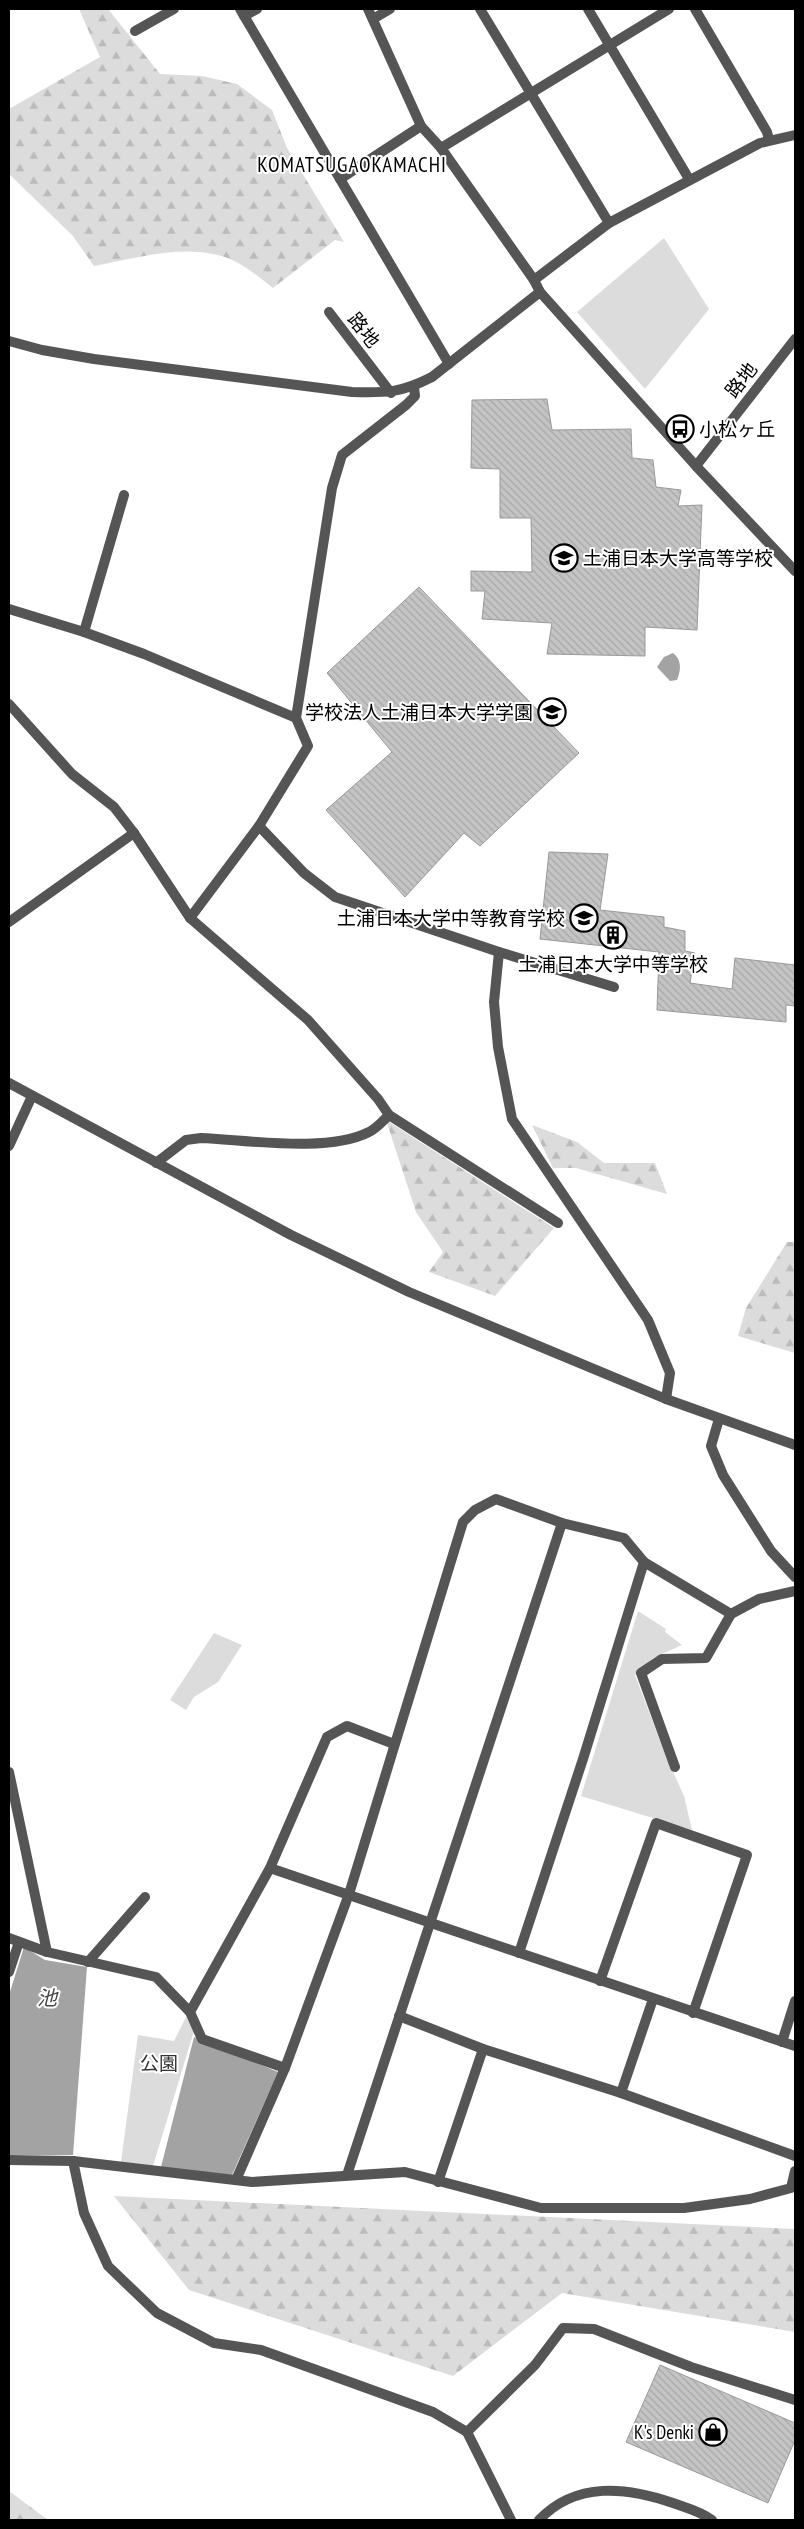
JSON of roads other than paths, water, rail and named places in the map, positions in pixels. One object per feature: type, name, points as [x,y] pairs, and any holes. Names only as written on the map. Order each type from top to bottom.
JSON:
[{"type":"street","points":[[135,31],[174,9]]},
{"type":"street","points":[[257,9],[242,12],[449,364]]},
{"type":"street","points":[[368,9],[421,126],[441,148],[534,280],[540,292],[696,466],[794,566]]},
{"type":"street","points":[[373,19],[390,9]]},
{"type":"street","points":[[480,9],[532,92],[609,223]]},
{"type":"street","points":[[588,9],[689,179]]},
{"type":"street","points":[[695,9],[767,132],[769,140]]},
{"type":"street","points":[[441,148],[666,10]]},
{"type":"street","points":[[340,179],[421,126]]},
{"type":"street","points":[[534,280],[609,223],[689,179],[769,140],[795,135]]},
{"type":"street","points":[[9,341],[42,350],[94,359],[352,392],[391,393],[414,387],[449,364],[540,292]]},
{"type":"street","name":"路地","points":[[329,312],[391,393]]},
{"type":"street","name":"路地","points":[[696,466],[795,339]]},
{"type":"street","points":[[190,918],[259,826],[308,746],[296,718],[332,488],[342,455],[406,405],[415,396],[414,387]]},
{"type":"street","points":[[84,632],[124,495]]},
{"type":"street","points":[[9,609],[84,632],[144,654],[296,718]]},
{"type":"street","points":[[9,704],[72,774],[114,807],[134,833],[190,918],[308,1020],[372,1092],[389,1115],[558,1223]]},
{"type":"street","points":[[259,826],[304,873],[335,897],[363,908],[499,952],[614,987]]},
{"type":"street","points":[[9,922],[134,833]]},
{"type":"street","points":[[499,952],[494,1002],[498,1047],[512,1119],[648,1320],[670,1373],[666,1399]]},
{"type":"street","points":[[9,1083],[291,1235],[409,1292],[666,1399],[795,1445]]},
{"type":"street","points":[[9,1146],[32,1096]]},
{"type":"street","points":[[156,1163],[186,1140],[201,1138],[320,1144],[342,1142],[370,1132],[389,1115]]},
{"type":"street","points":[[719,1419],[711,1446],[723,1475],[771,1550],[795,1577]]},
{"type":"street","points":[[236,2180],[285,2068],[349,1894],[462,1522],[475,1510],[496,1500],[562,1523],[624,1538],[644,1562],[731,1614]]},
{"type":"street","points":[[347,2175],[562,1523]]},
{"type":"street","points":[[520,1953],[644,1562]]},
{"type":"street","points":[[675,1767],[641,1673],[662,1659],[706,1658],[731,1614],[759,1599],[795,1591]]},
{"type":"street","points":[[190,2012],[270,1868],[327,1737],[347,1726],[394,1744]]},
{"type":"street","points":[[9,1772],[47,1952]]},
{"type":"street","points":[[600,1981],[656,1823],[746,1854],[693,2013]]},
{"type":"street","points":[[270,1868],[654,2000],[795,2046]]},
{"type":"street","points":[[88,1962],[145,1897]]},
{"type":"street","points":[[9,1938],[47,1952],[156,1977],[190,2012],[202,2039],[285,2068]]},
{"type":"street","points":[[9,1972],[20,1942]]},
{"type":"street","points":[[621,2093],[654,2000]]},
{"type":"street","points":[[782,2042],[795,2001]]},
{"type":"street","points":[[399,2016],[483,2049],[621,2093],[795,2156]]},
{"type":"street","points":[[438,2182],[483,2049]]},
{"type":"street","points":[[9,2160],[73,2161],[252,2182],[405,2172],[541,2208],[684,2208],[750,2199],[791,2188],[795,2170]]},
{"type":"street","points":[[73,2161],[84,2212],[108,2266],[157,2313],[214,2343],[261,2350],[433,2412],[466,2432],[512,2520]]},
{"type":"street","points":[[466,2432],[535,2365],[563,2328],[594,2330],[691,2367],[795,2400]]},
{"type":"street","points":[[539,2520],[575,2496],[608,2489],[648,2494],[702,2513],[712,2520]]},
{"type":"water","points":[[673,653],[678,659],[680,669],[677,680],[670,681],[657,667],[664,657]]},
{"type":"water","name":"池","points":[[24,1947],[45,1960],[87,1967],[73,2155],[10,2155],[9,1995]]},
{"type":"water","points":[[194,2037],[278,2072],[232,2175],[161,2167]]},
{"type":"place","name":"小松ヶ丘","points":[[680,429]]},
{"type":"place","name":"土浦日本大学高等学校","points":[[564,558]]},
{"type":"place","name":"学校法人土浦日本大学学園","points":[[552,712]]},
{"type":"place","name":"土浦日本大学中等教育学校","points":[[584,918]]},
{"type":"place","name":"土浦日本大学中等学校","points":[[613,935]]},
{"type":"place","name":"K's Denki","points":[[713,2432]]},
{"type":"district","name":"KOMATSUGAOKAMACHI","points":[[352,164]]},
{"type":"park label","name":"公園","points":[[159,2063]]}]
